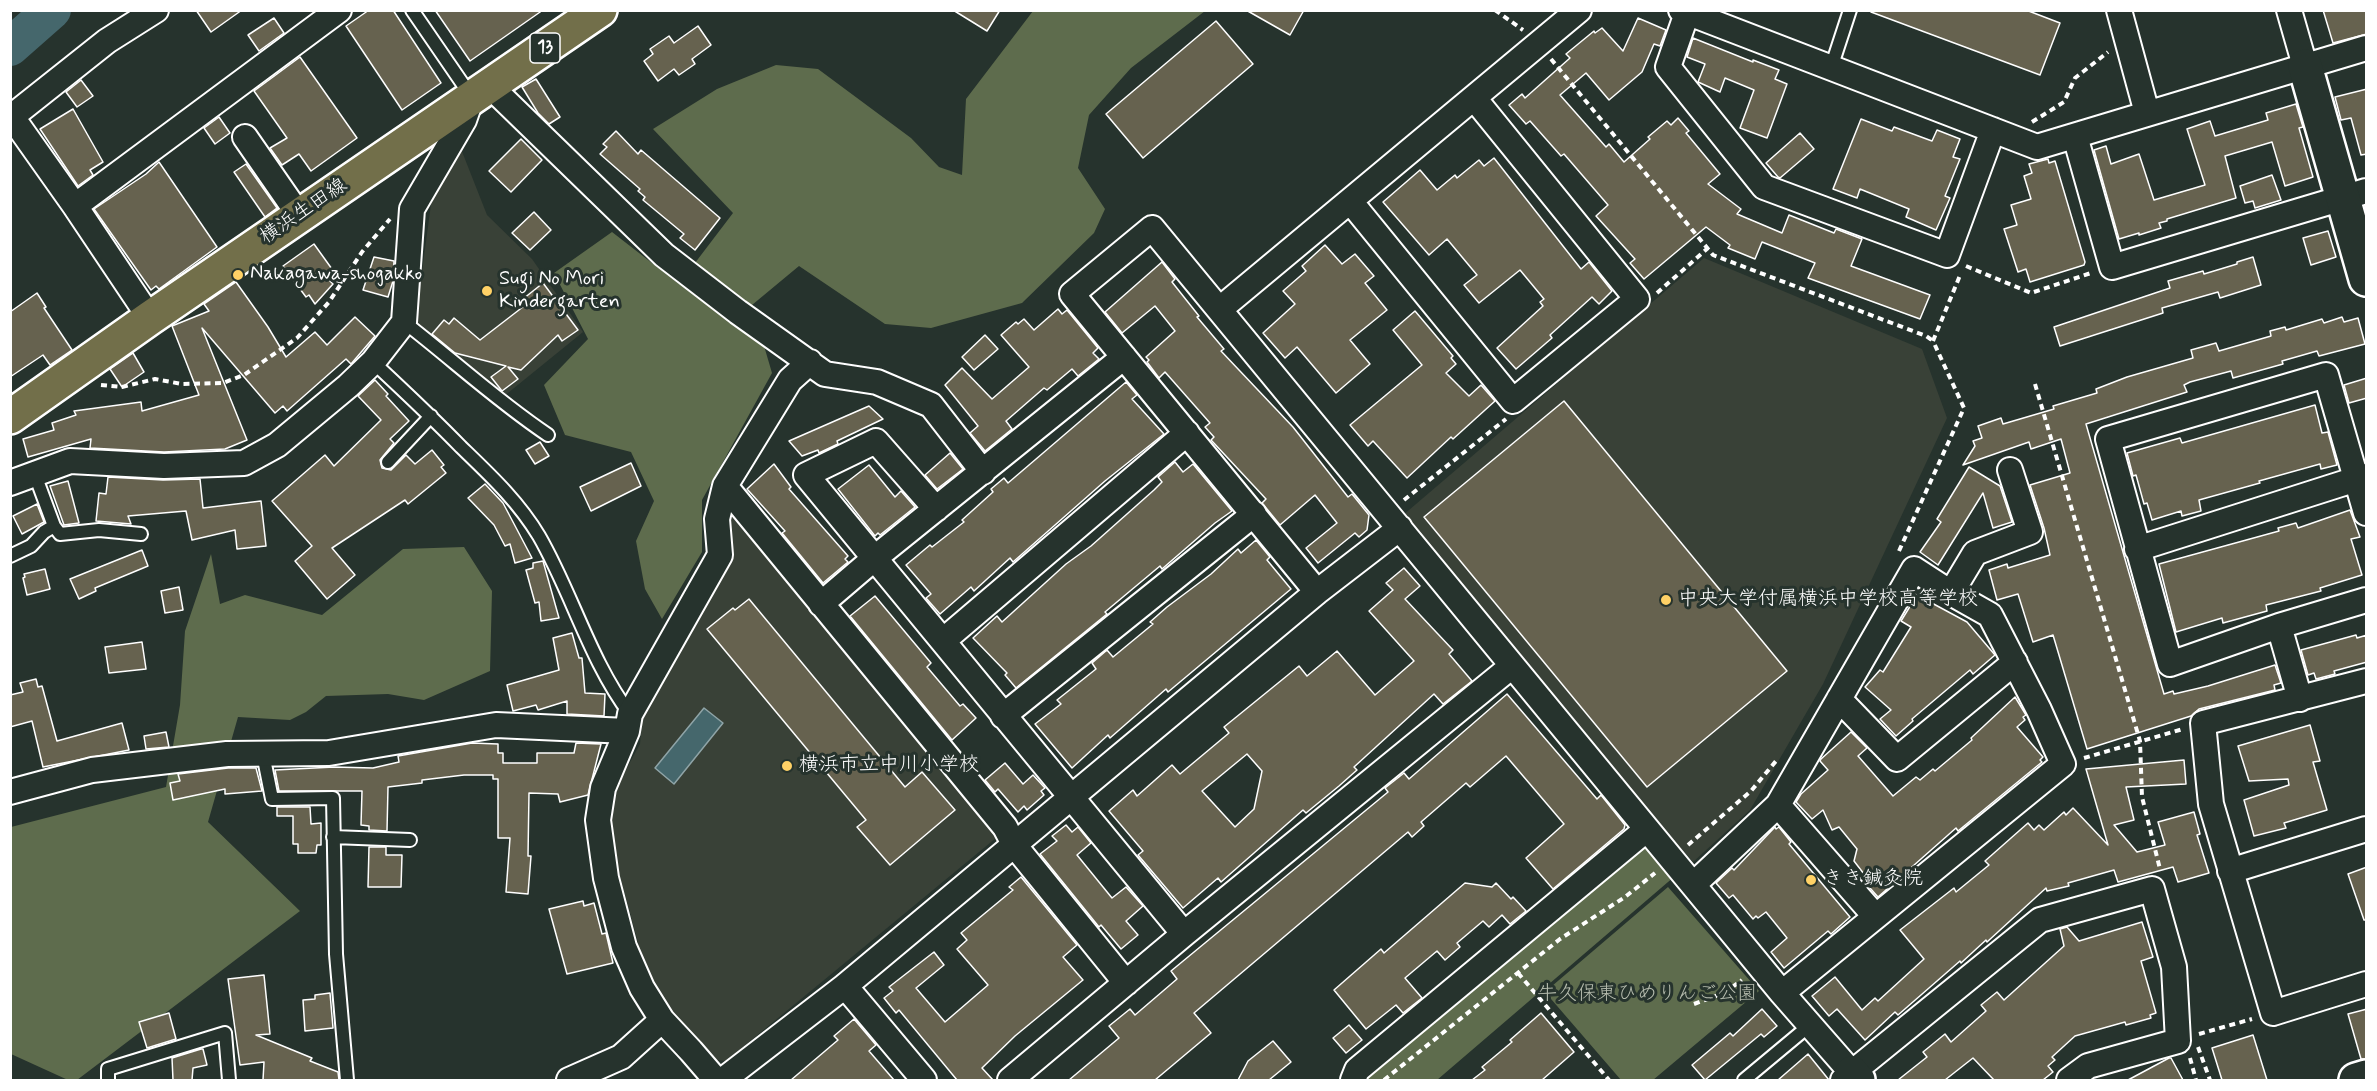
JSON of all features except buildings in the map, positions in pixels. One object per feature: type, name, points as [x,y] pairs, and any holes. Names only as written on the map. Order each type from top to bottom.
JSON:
[{"type":"main road","name":"横浜生田線","points":[[10,417],[299,215],[600,10]]},
{"type":"street","points":[[150,318],[75,206],[11,118],[107,41],[156,10]]},
{"type":"street","points":[[75,206],[339,10]]},
{"type":"street","points":[[1220,309],[1579,10]]},
{"type":"street","points":[[2119,10],[2147,113]]},
{"type":"street","points":[[2289,10],[2306,66],[2355,194],[2367,279]]},
{"type":"street","points":[[1993,130],[1947,255],[1764,187],[1668,67],[1684,12],[1831,68],[1993,130],[2037,147],[2367,48]]},
{"type":"street","points":[[10,483],[34,472],[70,461],[164,466],[244,463],[277,445],[348,387],[372,362],[404,322],[412,209],[481,91],[664,255],[738,312],[825,374],[877,382],[931,405],[983,472]]},
{"type":"street","points":[[1350,201],[1513,401],[1602,328],[1637,298],[1474,98]]},
{"type":"street","points":[[244,136],[299,215]]},
{"type":"street","points":[[2075,136],[2112,267],[2355,194]]},
{"type":"street","points":[[1317,592],[1072,294],[1152,228],[1810,1025],[1851,1078],[2040,920],[2152,889],[2174,967],[2178,1041],[2088,1066],[2069,1080]]},
{"type":"street","points":[[822,604],[876,557],[1124,357]]},
{"type":"street","points":[[716,1080],[662,1020],[642,988],[624,947],[606,878],[598,820],[603,788],[628,722],[720,555],[717,519],[725,486],[790,380],[810,362]]},
{"type":"street","points":[[2367,513],[2362,478],[2326,375],[2108,439],[2170,664],[2367,600]]},
{"type":"street","points":[[944,640],[1187,433]]},
{"type":"street","points":[[936,509],[876,441],[806,475],[876,557],[1003,716],[1184,934]]},
{"type":"street","points":[[1950,593],[1975,553],[2030,532],[2010,470]]},
{"type":"street","points":[[2138,549],[2362,478]]},
{"type":"street","points":[[725,486],[1005,827],[1015,846],[1126,983]]},
{"type":"street","points":[[1003,716],[1254,514]]},
{"type":"street","points":[[723,1080],[845,986],[1317,592],[1400,528]]},
{"type":"street","points":[[1693,885],[1778,805],[1914,568],[1950,593],[1990,615],[2039,710],[2063,764],[1782,993]]},
{"type":"street","points":[[2279,627],[2300,699]]},
{"type":"street","points":[[1839,699],[1897,759],[2015,662]]},
{"type":"street","points":[[1010,1080],[1184,934],[1512,666]]},
{"type":"street","points":[[2367,681],[2203,723],[2211,804],[2273,1013],[2367,984]]},
{"type":"street","points":[[10,792],[92,770],[227,754],[329,753],[496,725],[628,722]]},
{"type":"street","points":[[1778,805],[1875,916]]},
{"type":"street","points":[[1353,1080],[1357,1070],[1647,829]]},
{"type":"street","points":[[2230,871],[2367,829]]},
{"type":"street","points":[[845,986],[924,1080]]},
{"type":"street","points":[[569,1080],[621,1058],[662,1020]]},
{"type":"street","points":[[2356,1080],[2367,1077]]},
{"type":"lane","points":[[412,10],[481,91]]},
{"type":"lane","points":[[1831,68],[1850,10]]},
{"type":"lane","points":[[404,322],[454,360],[518,415],[548,435]]},
{"type":"lane","points":[[372,362],[431,416],[514,498],[538,534],[559,572],[628,722]]},
{"type":"lane","points":[[388,462],[431,416]]},
{"type":"lane","points":[[34,472],[54,526],[60,534],[99,530],[141,534]]},
{"type":"lane","points":[[10,556],[31,546],[44,532],[54,526]]},
{"type":"lane","points":[[263,754],[272,799],[333,798],[336,954],[347,1080]]},
{"type":"lane","points":[[333,837],[410,840]]},
{"type":"lane","points":[[1744,1080],[1810,1025]]},
{"type":"lane","points":[[108,1080],[108,1069],[225,1033],[229,1080]]},
{"type":"path","points":[[1495,10],[1539,44],[1713,255],[1926,336],[1933,341],[1964,408],[1899,552]]},
{"type":"path","points":[[2027,124],[2064,102],[2075,78],[2112,49],[2128,43]]},
{"type":"path","points":[[72,373],[100,385],[122,387],[155,379],[182,384],[223,383],[244,375],[297,338],[329,302],[362,252],[390,219],[412,209]]},
{"type":"path","points":[[1933,341],[1969,255]]},
{"type":"path","points":[[1964,266],[2031,293],[2112,267]]},
{"type":"path","points":[[2035,384],[2140,741],[2142,797],[2165,886],[2152,889]]},
{"type":"path","points":[[2063,764],[2203,723]]},
{"type":"path","points":[[1384,1080],[1560,939],[1625,897],[1672,859],[1751,791],[1780,755]]},
{"type":"path","points":[[1694,1004],[1724,993],[1759,966]]},
{"type":"path","points":[[1518,974],[1609,1080]]},
{"type":"path","points":[[2210,1080],[2194,1036],[2273,1013]]},
{"type":"shaded area","name":"Sugi No Mori Kindergarten","points":[[461,149],[487,215],[532,259],[583,332],[503,397],[415,324],[431,204]]},
{"type":"shaded area","name":"中央大学付属横浜中学校高等学校","points":[[1704,258],[1922,349],[1947,418],[1823,684],[1750,810],[1693,862],[1541,690],[1402,516]]},
{"type":"shaded area","name":"横浜市立中川小学校","points":[[730,502],[1002,833],[726,1061],[716,1060],[673,1015],[646,972],[617,865],[609,811],[616,788],[640,744],[644,700],[726,525]]},
{"type":"green space","points":[[1033,11],[1205,11],[1131,68],[1089,115],[1078,168],[1105,209],[1094,233],[1022,303],[931,328],[885,324],[799,266],[752,305],[772,373],[702,500],[702,552],[662,619],[645,589],[636,541],[654,501],[631,452],[565,435],[544,385],[588,339],[554,273],[612,232],[679,284],[733,213],[653,129],[717,89],[776,65],[818,69],[911,138],[939,167],[962,175],[966,99]]},
{"type":"green space","points":[[464,547],[492,591],[490,671],[424,700],[388,694],[326,696],[306,712],[290,720],[238,717],[208,822],[300,911],[77,1080],[68,1080],[11,1054],[11,827],[166,787],[180,705],[185,631],[211,554],[220,604],[245,595],[322,615],[403,549]]},
{"type":"green space","points":[[1645,836],[1675,876],[1437,1080],[1365,1080],[1368,1074]]},
{"type":"green space","name":"牛久保東ひめりんご公園","points":[[1668,887],[1759,991],[1653,1080],[1621,1080],[1545,992]]},
{"type":"water","points":[[704,708],[723,723],[674,784],[655,768]]},
{"type":"waterway","points":[[10,47],[52,10]]},
{"type":"place","name":"Nakagawa-shogakko","points":[[238,275]]},
{"type":"place","name":"Sugi No Mori Kindergarten","points":[[487,291]]},
{"type":"place","name":"中央大学付属横浜中学校高等学校","points":[[1666,600]]},
{"type":"place","name":"横浜市立中川小学校","points":[[787,766]]},
{"type":"place","name":"きき鍼灸院","points":[[1811,880]]}]
